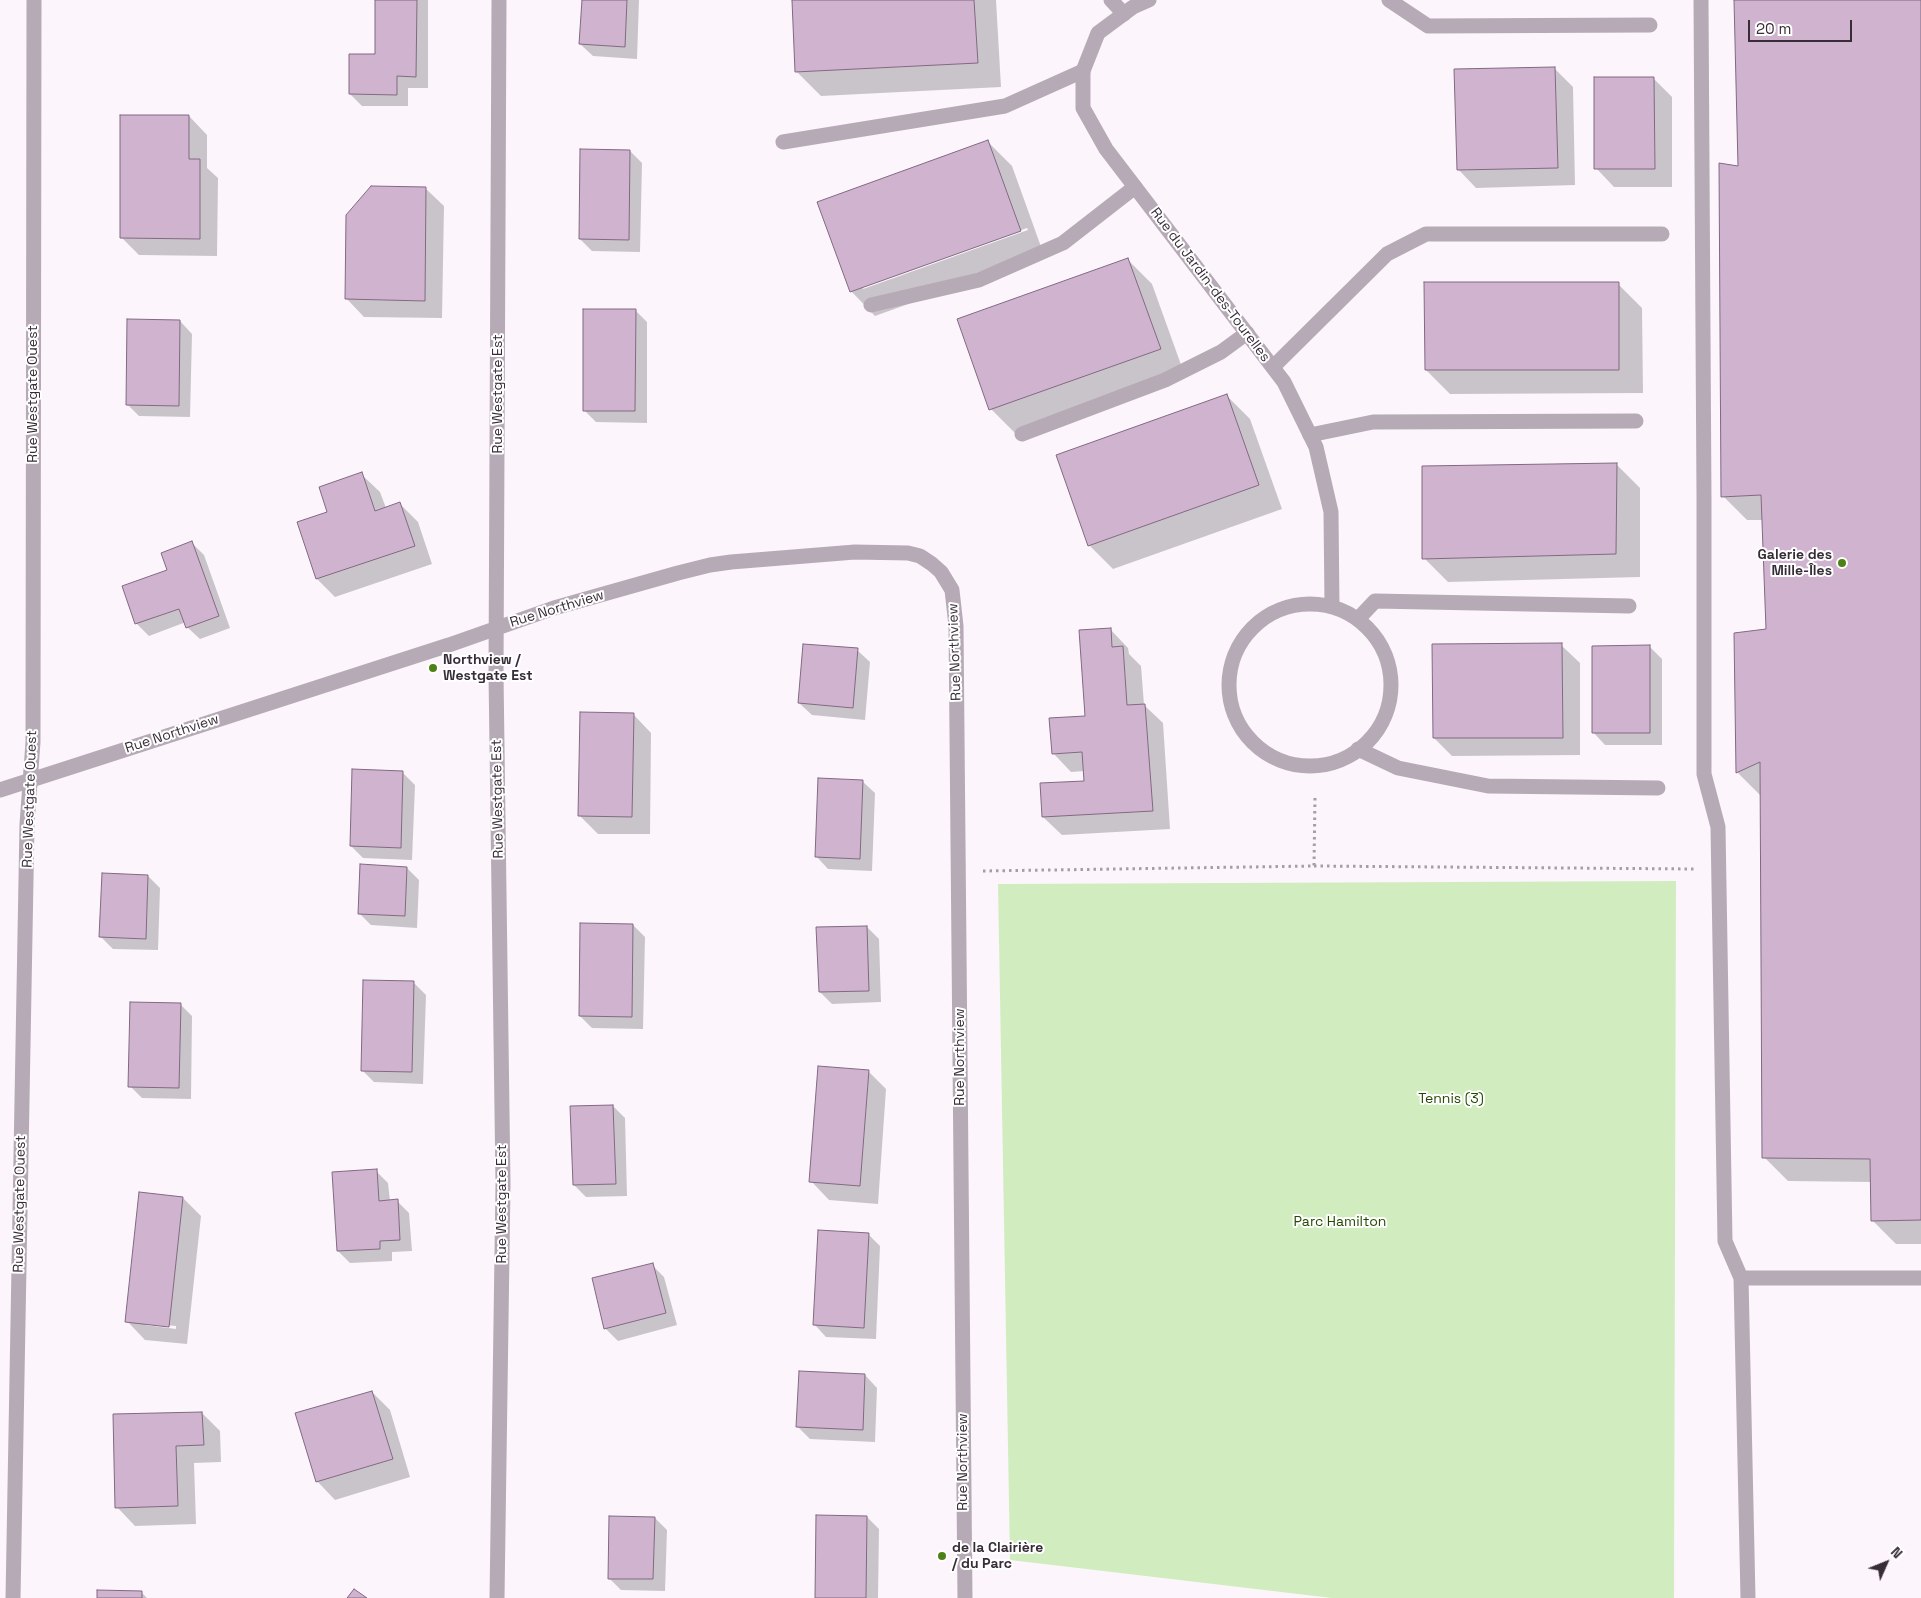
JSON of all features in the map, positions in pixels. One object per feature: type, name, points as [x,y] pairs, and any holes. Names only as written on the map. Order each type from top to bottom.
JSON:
[{"type":"street","name":"Rue Westgate Ouest","points":[[13,1598],[27,834],[33,742],[34,0]]},
{"type":"street","name":"Rue Westgate Est","points":[[497,1598],[503,1184],[496,628],[499,0]]},
{"type":"street","points":[[1111,0],[1124,14]]},
{"type":"street","name":"Rue du Jardin-des-Tourelles","points":[[1148,0],[1133,7],[1098,33],[1083,71],[1083,108],[1106,150],[1284,382],[1316,447],[1331,512],[1332,606]]},
{"type":"street","points":[[1388,0],[1428,26],[1650,25]]},
{"type":"street","points":[[1701,0],[1704,774],[1718,827],[1725,1241],[1740,1278],[1748,1598]]},
{"type":"street","points":[[782,142],[1005,106],[1083,71]]},
{"type":"street","points":[[871,305],[979,280],[1063,244],[1135,187]]},
{"type":"street","points":[[1273,367],[1387,254],[1426,234],[1662,234]]},
{"type":"street","points":[[1022,434],[1165,380],[1221,352],[1247,333]]},
{"type":"street","points":[[1310,435],[1373,422],[1636,421]]},
{"type":"street","name":"Rue Northview","points":[[0,790],[30,782],[554,608],[710,565],[786,556],[855,552],[897,552],[920,556],[941,572],[952,590],[956,626],[965,1598]]},
{"type":"street","points":[[1358,619],[1375,601],[1628,606]]},
{"type":"street","points":[[1293,605],[1332,606],[1358,619],[1378,639],[1389,666],[1391,683],[1388,710],[1374,736],[1351,756],[1325,766],[1296,765],[1280,761],[1256,746],[1238,724],[1232,711],[1228,683],[1234,655],[1245,635],[1266,616],[1293,605]]},
{"type":"street","points":[[1358,750],[1398,768],[1488,786],[1658,788]]},
{"type":"street","points":[[1740,1278],[1921,1278]]},
{"type":"path","points":[[1314,866],[1315,796]]},
{"type":"path","points":[[959,871],[1314,866],[1719,869]]},
{"type":"green space","name":"Parc Hamilton","points":[[1676,881],[1674,1598],[1332,1598],[1010,1560],[998,884]]},
{"type":"building","points":[[375,0],[417,0],[416,77],[397,76],[397,95],[349,94],[349,54],[375,54]]},
{"type":"building","points":[[582,0],[627,0],[625,47],[579,44]]},
{"type":"building","points":[[792,0],[974,0],[978,63],[795,72]]},
{"type":"building","name":"Galerie des Mille-Îles","points":[[1734,0],[1921,0],[1921,1220],[1871,1221],[1870,1159],[1762,1158],[1760,762],[1736,773],[1734,633],[1766,629],[1761,495],[1721,497],[1719,163],[1738,166]]},
{"type":"building","points":[[1555,67],[1558,168],[1457,170],[1454,69]]},
{"type":"building","points":[[1594,77],[1654,77],[1655,169],[1594,169]]},
{"type":"building","points":[[120,115],[189,115],[189,159],[200,159],[200,239],[120,238]]},
{"type":"building","points":[[988,140],[1021,231],[850,292],[817,202]]},
{"type":"building","points":[[580,149],[630,150],[629,240],[579,239]]},
{"type":"building","points":[[371,186],[426,187],[425,301],[345,299],[346,215]]},
{"type":"building","points":[[1128,258],[1161,349],[989,410],[957,319]]},
{"type":"building","points":[[1424,282],[1619,282],[1619,370],[1425,370]]},
{"type":"building","points":[[583,309],[636,309],[635,411],[583,411]]},
{"type":"building","points":[[127,319],[180,320],[179,406],[126,405]]},
{"type":"building","points":[[1227,394],[1259,485],[1088,546],[1056,455]]},
{"type":"building","points":[[1617,463],[1616,554],[1422,559],[1422,466]]},
{"type":"building","points":[[362,472],[375,511],[400,502],[415,546],[316,579],[297,522],[327,512],[319,487]]},
{"type":"building","points":[[192,541],[219,616],[186,628],[179,609],[135,624],[122,586],[167,570],[161,553]]},
{"type":"building","points":[[1111,628],[1112,647],[1123,646],[1127,705],[1145,704],[1153,811],[1042,817],[1040,783],[1084,781],[1082,752],[1052,754],[1049,718],[1085,716],[1079,630]]},
{"type":"building","points":[[1562,643],[1563,738],[1433,738],[1432,644]]},
{"type":"building","points":[[803,644],[858,648],[853,708],[798,703]]},
{"type":"building","points":[[1650,645],[1650,733],[1592,733],[1592,646]]},
{"type":"building","points":[[580,712],[634,713],[632,817],[578,816]]},
{"type":"building","points":[[352,769],[403,771],[401,848],[350,846]]},
{"type":"building","points":[[818,778],[863,780],[860,859],[815,857]]},
{"type":"building","points":[[360,864],[407,867],[405,916],[358,914]]},
{"type":"building","points":[[102,873],[148,875],[146,939],[99,937]]},
{"type":"building","points":[[580,923],[633,924],[632,1017],[579,1016]]},
{"type":"building","points":[[867,926],[869,991],[819,992],[816,927]]},
{"type":"building","points":[[363,980],[414,981],[412,1072],[361,1071]]},
{"type":"building","points":[[130,1002],[181,1003],[179,1088],[128,1087]]},
{"type":"building","points":[[818,1066],[869,1070],[860,1186],[809,1182]]},
{"type":"building","points":[[613,1105],[616,1184],[573,1185],[570,1106]]},
{"type":"building","points":[[377,1169],[379,1201],[398,1199],[400,1240],[380,1241],[380,1249],[337,1251],[332,1172]]},
{"type":"building","points":[[139,1192],[183,1197],[169,1327],[125,1322]]},
{"type":"building","points":[[818,1230],[869,1233],[864,1328],[813,1325]]},
{"type":"building","points":[[653,1263],[666,1313],[604,1329],[592,1278]]},
{"type":"building","points":[[799,1371],[865,1374],[863,1430],[796,1427]]},
{"type":"building","points":[[372,1391],[393,1459],[316,1482],[295,1413]]},
{"type":"building","points":[[202,1412],[204,1445],[176,1446],[178,1506],[115,1508],[113,1414]]},
{"type":"building","points":[[816,1515],[867,1516],[866,1598],[815,1598]]},
{"type":"building","points":[[609,1516],[655,1517],[653,1579],[608,1579]]},
{"type":"building","points":[[354,1589],[367,1598],[347,1598]]},
{"type":"building","points":[[97,1590],[142,1591],[142,1598],[97,1598]]},
{"type":"place","name":"Galerie des Mille-Îles","points":[[1842,563]]},
{"type":"place","name":"Northview / Westgate Est","points":[[433,668]]},
{"type":"place","name":"de la Clairière / du Parc","points":[[942,1556]]},
{"type":"park label","name":"Tennis (3)","points":[[1451,1099]]}]
